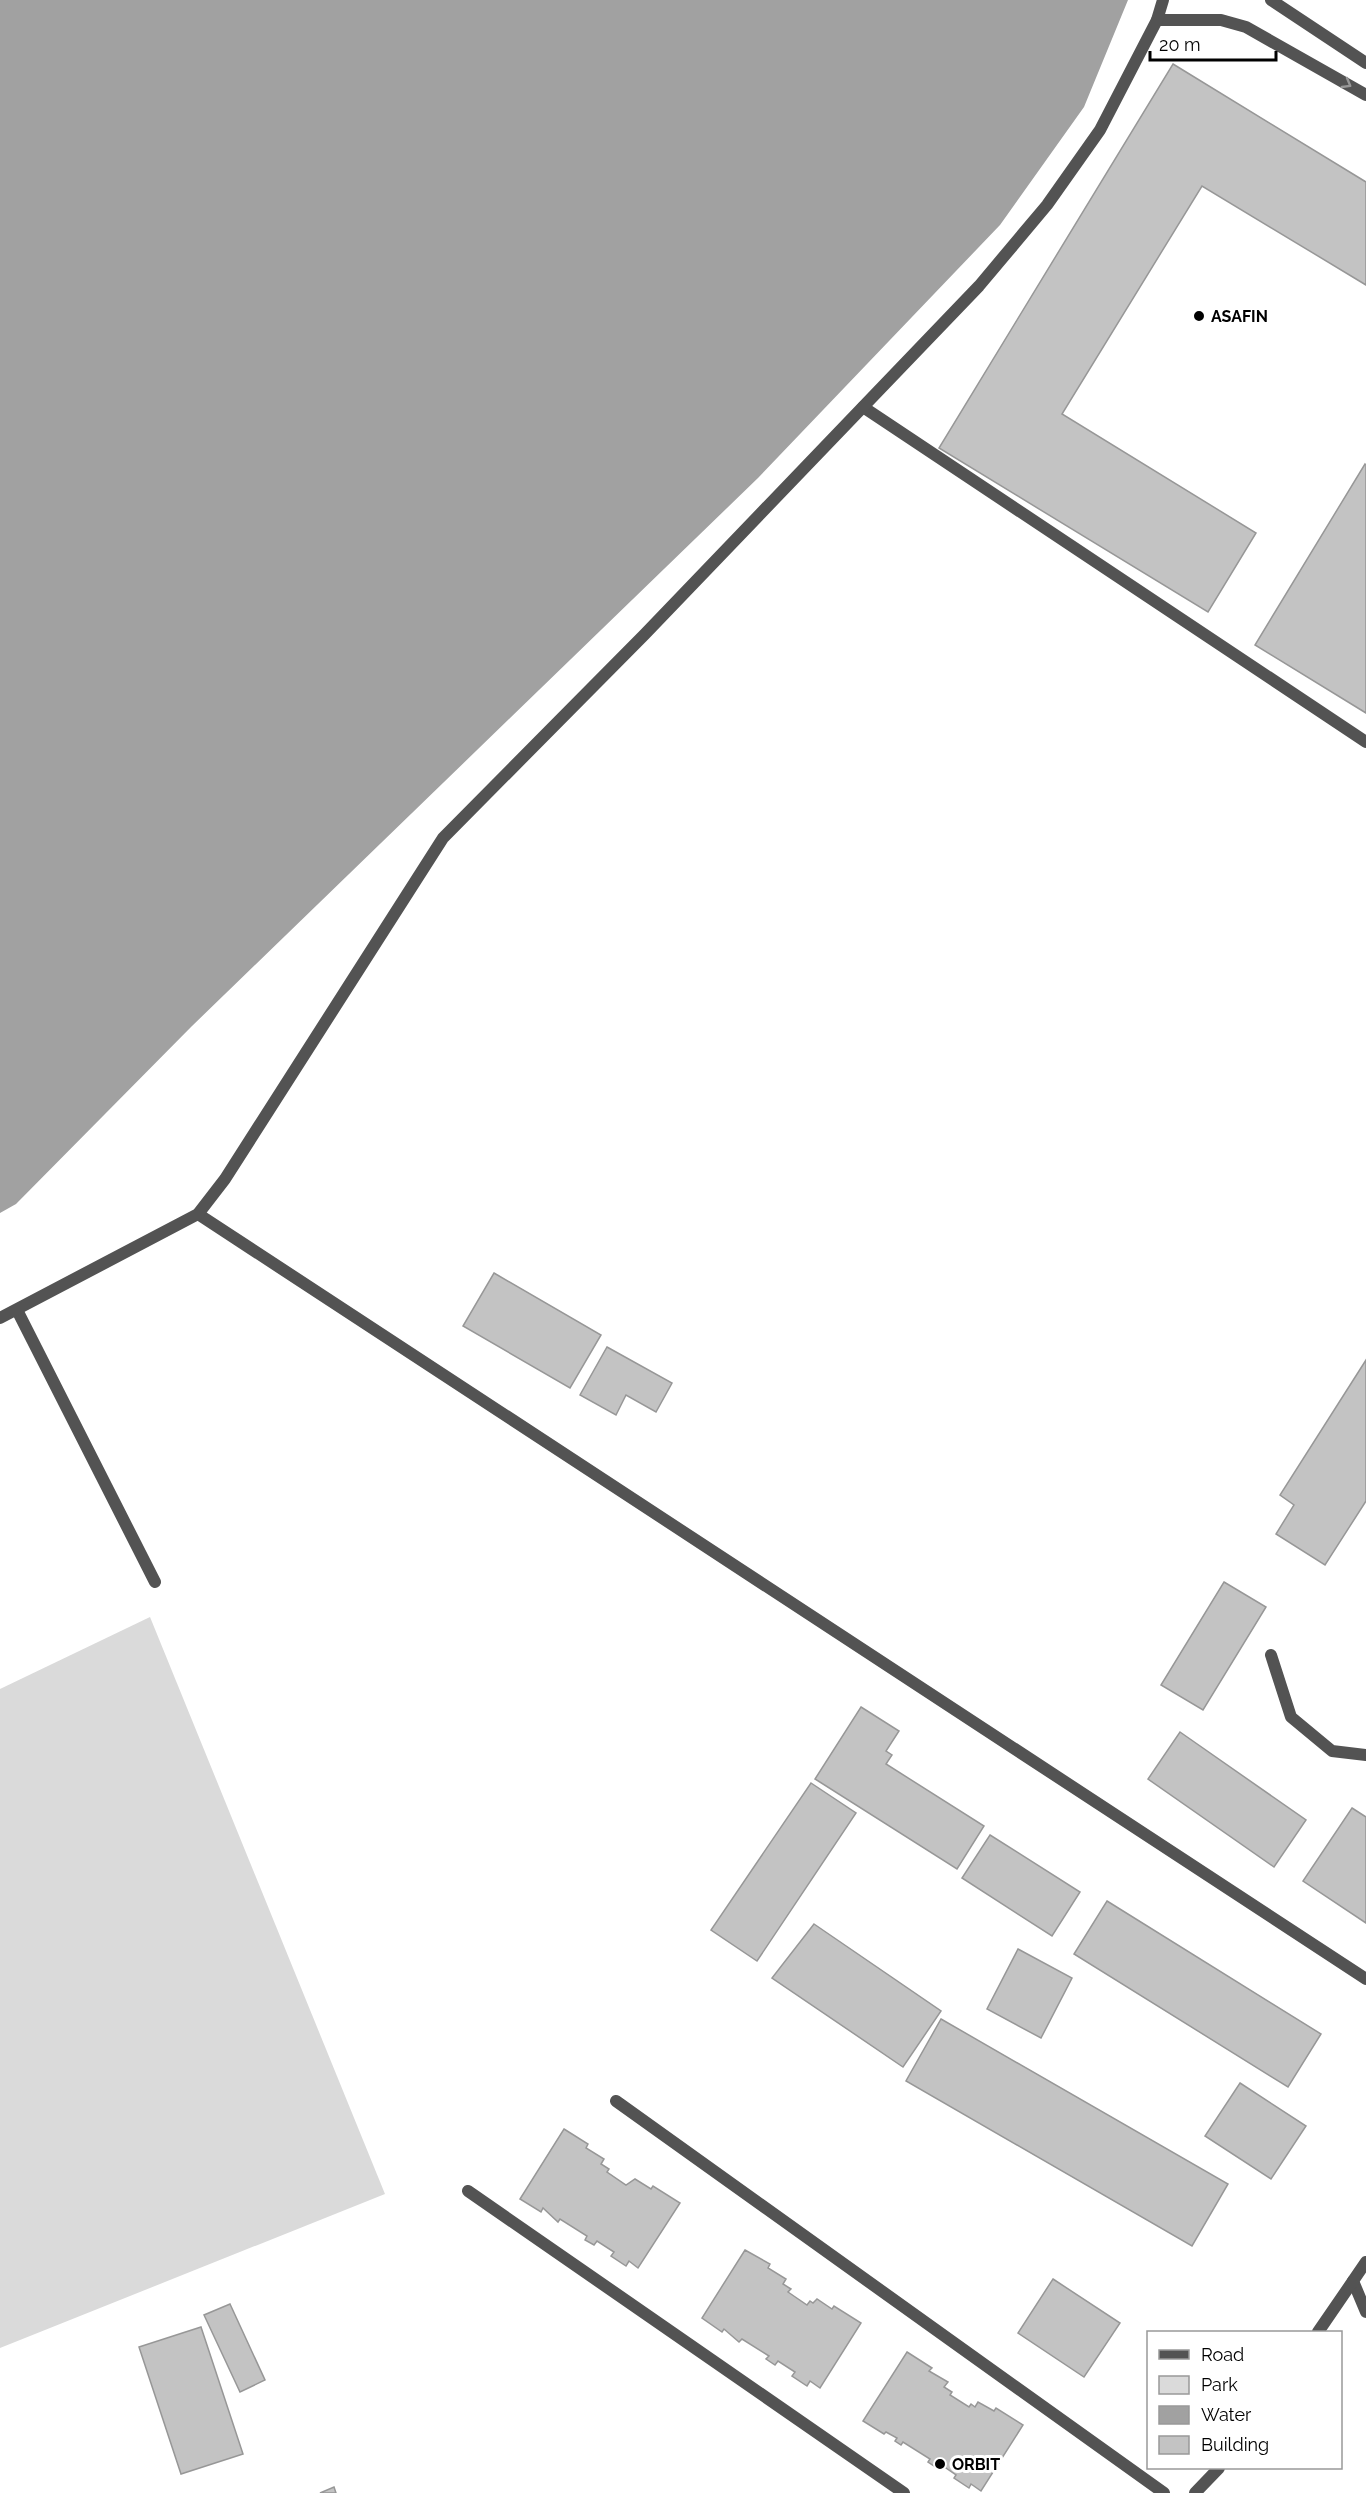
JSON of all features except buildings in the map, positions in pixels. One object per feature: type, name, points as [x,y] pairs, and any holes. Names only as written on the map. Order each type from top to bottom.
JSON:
[{"type":"street","points":[[0,1318],[198,1214],[225,1179],[443,838],[979,286],[1047,205],[1100,130],[1157,20],[1163,0]]},
{"type":"street","points":[[1271,0],[1366,63]]},
{"type":"street","points":[[1157,20],[1221,20],[1246,27],[1366,95]]},
{"type":"street","points":[[863,407],[1366,742]]},
{"type":"street","points":[[198,1214],[1366,1978]]},
{"type":"street","points":[[16,1310],[155,1582]]},
{"type":"street","points":[[1271,1655],[1291,1717],[1332,1751],[1366,1755]]},
{"type":"street","points":[[616,2101],[1164,2493]]},
{"type":"street","points":[[468,2192],[904,2493]]},
{"type":"street","points":[[1319,2331],[1366,2262]]},
{"type":"street","points":[[1353,2281],[1366,2312]]},
{"type":"street","points":[[1195,2493],[1218,2469]]},
{"type":"green space","points":[[150,1617],[385,2194],[0,2348],[0,1689]]},
{"type":"water","points":[[0,0],[1128,0],[1084,107],[1000,225],[758,478],[192,1026],[16,1204],[0,1213]]},
{"type":"place","name":"ASAFIN","points":[[1199,316]]},
{"type":"place","name":"ORBIT","points":[[940,2464]]}]
